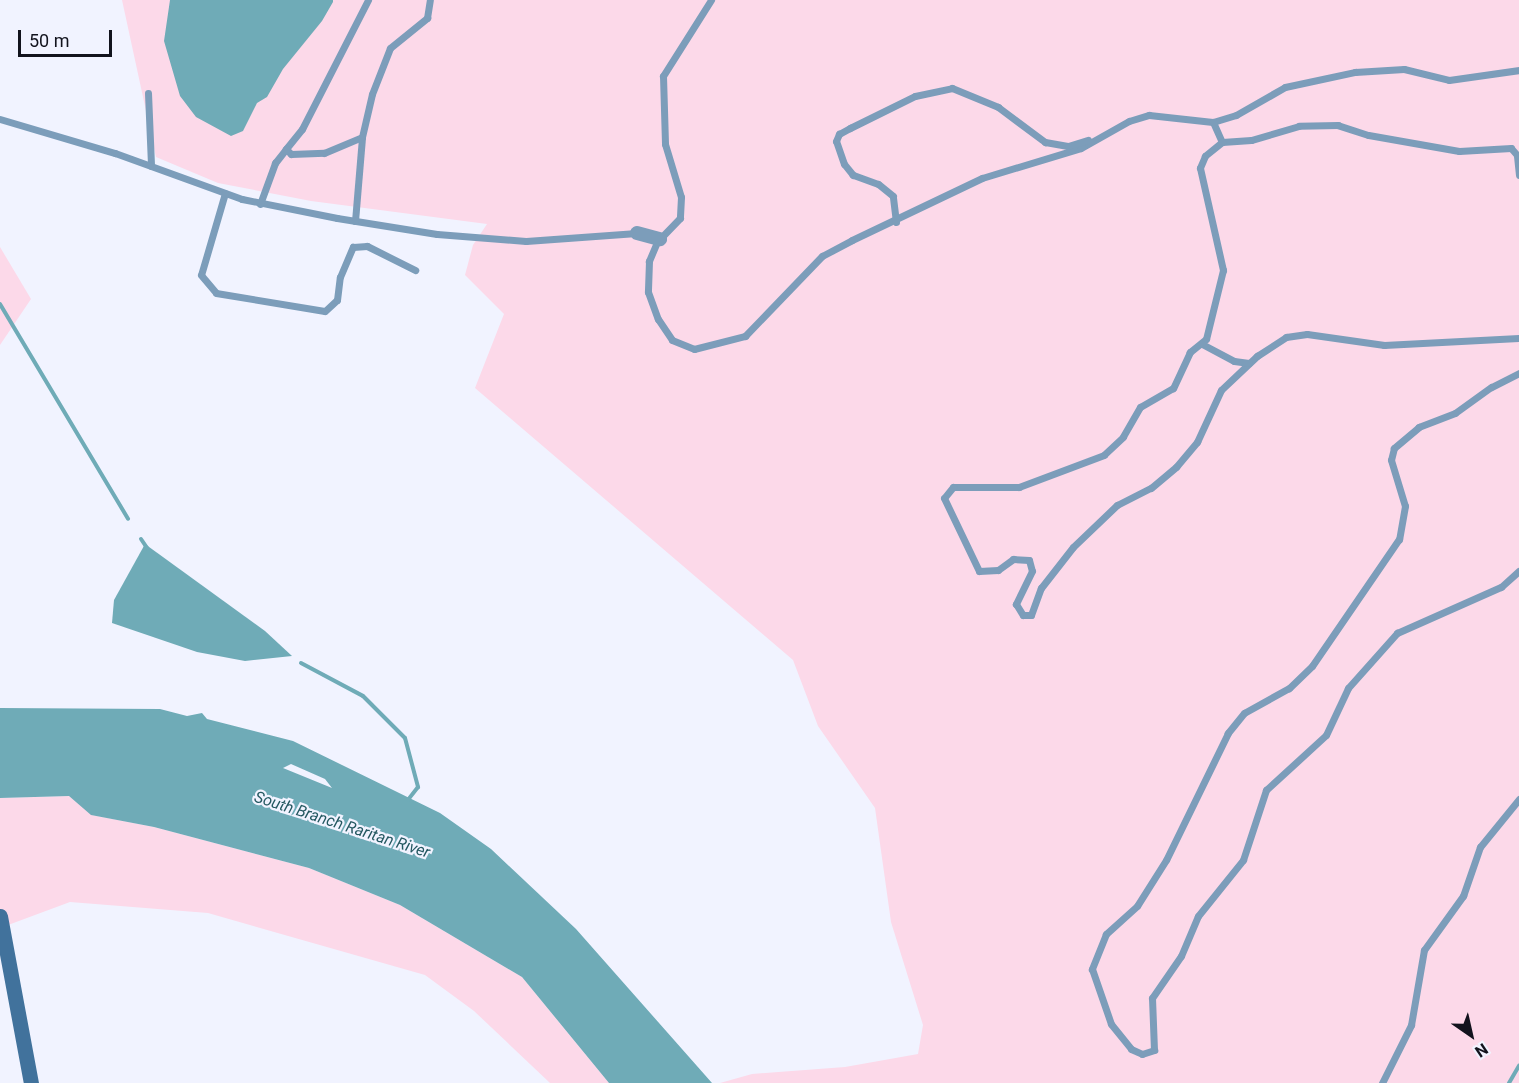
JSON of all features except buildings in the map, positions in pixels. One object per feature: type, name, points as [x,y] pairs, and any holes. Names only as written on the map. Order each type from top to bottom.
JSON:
[{"type":"street","points":[[637,233],[660,239]]},
{"type":"street","points":[[0,916],[6,972],[31,1083]]},
{"type":"lane","points":[[260,204],[275,163],[302,129],[368,0]]},
{"type":"lane","points":[[355,221],[362,137],[372,94],[390,48],[427,18],[430,0]]},
{"type":"lane","points":[[711,0],[663,76],[665,144],[681,196],[680,218],[660,239],[649,261],[648,292],[657,319],[672,340],[694,349],[745,336],[822,256],[896,222],[982,178],[1081,148],[1149,115],[1213,122],[1236,115],[1285,87],[1316,78],[1404,69],[1449,80],[1466,80],[1519,70]]},
{"type":"lane","points":[[896,222],[893,196],[878,184],[853,175],[844,164],[836,141],[839,134],[915,96],[952,88],[998,107],[1030,133],[1057,146],[1112,131]]},
{"type":"lane","points":[[148,93],[151,166]]},
{"type":"lane","points":[[0,119],[151,166],[260,204],[437,234],[535,241],[637,233]]},
{"type":"lane","points":[[1213,122],[1222,142]]},
{"type":"lane","points":[[1519,175],[1517,155],[1511,148],[1459,151],[1368,135],[1338,125],[1299,126],[1251,140],[1222,142],[1205,156],[1200,168],[1224,270],[1202,344],[1185,359],[1173,388],[1140,407],[1124,437],[1104,455],[1018,487],[967,486],[946,492],[946,507],[964,535],[979,571],[988,573],[1013,559],[1029,560],[1032,571],[1016,604],[1023,615],[1031,615],[1051,573],[1092,527],[1117,505],[1151,488],[1176,467],[1197,442],[1221,390],[1249,363],[1286,337],[1307,334],[1384,345],[1519,338]]},
{"type":"lane","points":[[286,149],[291,154],[324,153],[362,137]]},
{"type":"lane","points":[[225,193],[201,275],[216,293],[325,310],[337,300],[340,277],[352,247],[367,246],[415,270]]},
{"type":"lane","points":[[1202,344],[1234,361],[1249,363]]},
{"type":"lane","points":[[1519,373],[1491,387],[1455,413],[1419,427],[1394,448],[1391,460],[1405,506],[1399,539],[1312,666],[1289,688],[1244,713],[1228,733],[1162,867],[1137,906],[1106,934],[1092,969],[1111,1024],[1131,1049],[1142,1054],[1154,1050],[1152,998],[1180,956],[1205,906],[1243,860],[1266,790],[1326,735],[1348,688],[1397,633],[1501,587],[1519,571]]},
{"type":"lane","points":[[1382,1083],[1411,1025],[1424,950],[1462,896],[1480,847],[1519,799]]},
{"type":"shaded area","points":[[122,0],[1519,0],[1519,1083],[720,1083],[752,1074],[845,1067],[918,1054],[923,1025],[891,922],[875,808],[818,726],[793,660],[475,388],[504,314],[465,275],[473,245],[487,224],[311,201],[218,183],[156,157]]},
{"type":"shaded area","points":[[0,247],[31,299],[0,345]]},
{"type":"shaded area","points":[[69,796],[92,815],[154,827],[309,868],[400,905],[522,977],[609,1083],[550,1083],[474,1011],[425,975],[208,913],[70,902],[0,928],[0,798]]},
{"type":"water","points":[[170,0],[333,0],[333,2],[322,21],[283,69],[267,97],[257,103],[243,131],[231,136],[196,117],[180,96],[164,41]]},
{"type":"water","points":[[145,544],[265,631],[292,656],[245,661],[197,652],[112,623],[114,600]]},
{"type":"water","name":"South Branch Raritan River","points":[[0,708],[160,709],[187,716],[202,713],[207,719],[293,741],[440,813],[491,849],[576,929],[712,1083],[609,1083],[522,977],[400,905],[309,868],[154,827],[91,815],[69,796],[0,798]],"holes":[[[291,764],[325,779],[332,788],[283,768]]]},
{"type":"waterway","points":[[0,304],[128,519]]},
{"type":"waterway","points":[[141,539],[147,548]]},
{"type":"waterway","points":[[301,663],[363,696],[405,738],[418,787],[408,800]]},
{"type":"waterway","points":[[1509,1083],[1519,1066]]}]
